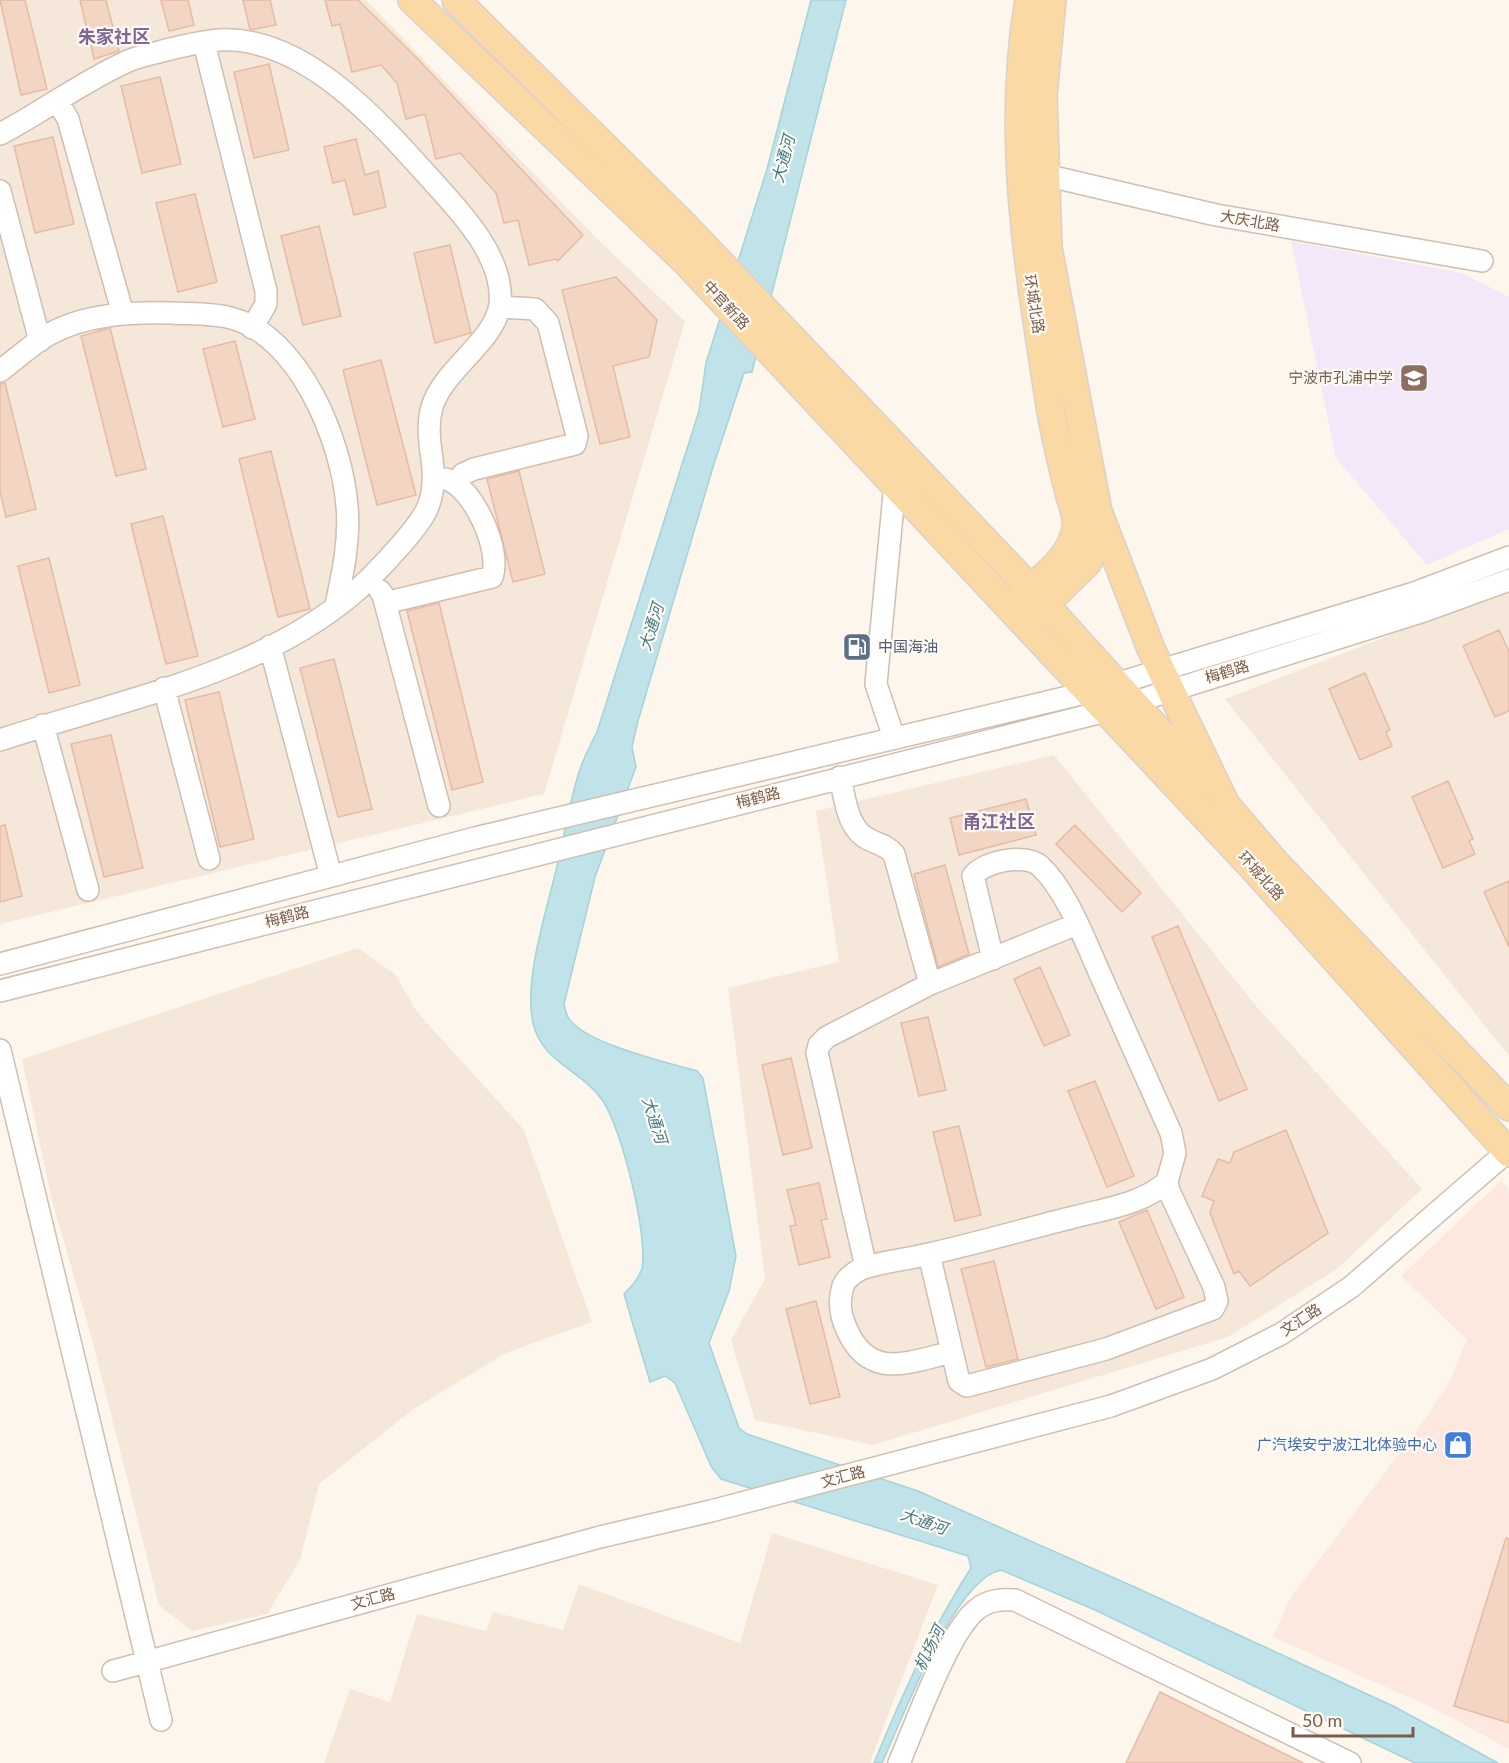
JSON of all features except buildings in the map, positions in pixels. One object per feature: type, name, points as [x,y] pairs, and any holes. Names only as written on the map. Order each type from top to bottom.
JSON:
[{"type":"main road","name":"中官新路","points":[[412,0],[687,264],[895,484],[1027,606]]},
{"type":"main road","name":"中官新路","points":[[456,0],[685,226],[768,313],[1027,606]]},
{"type":"main road","name":"环城北路","points":[[1029,0],[1020,95],[1032,175],[1098,512],[1166,680],[1226,805]]},
{"type":"main road","name":"环城北路","points":[[1027,606],[1053,568],[1071,547],[1077,526],[1056,442],[1028,265],[1032,175],[1052,0]]},
{"type":"main road","name":"环城北路","points":[[1027,606],[1088,562],[1095,543],[1098,512]]},
{"type":"main road","name":"环城北路","points":[[1027,606],[1124,693],[1275,862],[1509,1107]]},
{"type":"main road","name":"环城北路","points":[[1027,606],[1097,701],[1255,870],[1508,1151]]},
{"type":"street","points":[[0,134],[128,61],[221,40],[252,44],[288,54],[326,77],[390,133],[466,219],[486,250],[499,283],[500,307],[490,328],[445,380],[432,408],[428,446],[434,491],[427,511],[370,579],[320,619],[270,646],[198,677],[0,740]]},
{"type":"street","points":[[204,43],[266,291],[266,304],[252,328]]},
{"type":"street","points":[[58,102],[68,119],[123,314]]},
{"type":"street","name":"大庆北路","points":[[1032,175],[1216,215],[1482,261]]},
{"type":"street","points":[[0,191],[40,341]]},
{"type":"street","points":[[457,482],[463,474],[474,470],[575,444],[577,436],[548,323],[535,309],[500,307]]},
{"type":"street","points":[[0,370],[48,335],[89,319],[138,312],[232,318],[265,335],[289,358],[316,398],[338,454],[347,506],[347,549],[336,605]]},
{"type":"street","points":[[385,603],[492,577],[495,570],[486,529],[470,496],[457,482],[433,475]]},
{"type":"street","points":[[894,738],[876,684],[895,484]]},
{"type":"street","name":"梅鹤路","points":[[0,991],[840,777],[1166,680],[1414,593],[1509,557]]},
{"type":"street","points":[[370,579],[383,595],[439,806]]},
{"type":"street","name":"梅鹤路","points":[[1166,680],[1424,611],[1509,580]]},
{"type":"street","points":[[270,646],[331,876]]},
{"type":"street","points":[[164,688],[209,859]]},
{"type":"street","name":"梅鹤路","points":[[0,964],[550,820],[894,738],[1097,701]]},
{"type":"street","points":[[43,725],[88,890]]},
{"type":"street","points":[[840,777],[851,820],[857,831],[869,840],[885,844],[894,854],[930,984]]},
{"type":"street","points":[[929,1254],[959,1381],[967,1386],[1106,1349],[1213,1309],[1217,1301],[1214,1287],[1167,1182],[1175,1152],[1171,1133],[1077,924],[1057,886],[1039,865],[1015,860],[979,868],[973,876],[993,959]]},
{"type":"street","points":[[866,1267],[817,1053],[819,1044],[827,1037],[930,984],[1077,924]]},
{"type":"street","points":[[0,1050],[161,1720]]},
{"type":"street","name":"文汇路","points":[[113,1671],[600,1537],[756,1499],[1111,1406],[1212,1369],[1281,1334],[1351,1287],[1508,1151]]},
{"type":"street","points":[[952,1352],[898,1365],[881,1364],[864,1357],[852,1340],[839,1303],[844,1283],[866,1267],[929,1254],[1144,1197],[1167,1182]]},
{"type":"street","points":[[899,1763],[954,1638],[964,1622],[977,1608],[995,1599],[1005,1599],[1016,1600],[1350,1763]]},
{"type":"shaded area","points":[[0,0],[366,0],[599,241],[685,321],[544,794],[0,924]]},
{"type":"shaded area","name":"宁波市孔浦中学","points":[[1291,241],[1462,273],[1509,297],[1509,529],[1427,565],[1336,458]]},
{"type":"shaded area","points":[[1509,589],[1509,1056],[1225,699]]},
{"type":"shaded area","points":[[1054,755],[1257,1007],[1422,1189],[1337,1269],[1228,1337],[873,1445],[755,1420],[731,1340],[765,1279],[728,988],[839,962],[816,811]]},
{"type":"shaded area","points":[[358,948],[395,974],[417,1012],[524,1130],[592,1322],[506,1353],[415,1408],[319,1484],[300,1560],[267,1614],[192,1631],[159,1605],[92,1339],[51,1197],[22,1059]]},
{"type":"shaded area","name":"广汽埃安宁波江北体验中心","points":[[1501,1181],[1509,1189],[1509,1749],[1431,1707],[1273,1637],[1290,1599],[1421,1425],[1448,1384],[1467,1340],[1401,1276]]},
{"type":"shaded area","points":[[772,1533],[938,1585],[870,1762],[872,1763],[324,1763],[350,1689],[390,1702],[417,1614],[486,1631],[493,1612],[563,1630],[579,1584],[740,1643]]},
{"type":"water","points":[[811,0],[846,0],[752,372],[744,373],[713,467],[638,721],[632,747],[636,767],[595,877],[564,1004],[568,1017],[576,1026],[590,1035],[627,1051],[697,1071],[703,1078],[736,1256],[729,1291],[709,1343],[739,1428],[747,1434],[918,1491],[1139,1589],[1395,1707],[1498,1763],[1415,1763],[1095,1610],[1001,1570],[983,1579],[965,1598],[931,1654],[882,1763],[874,1763],[918,1663],[956,1591],[971,1568],[968,1556],[721,1479],[711,1466],[675,1383],[665,1376],[650,1382],[624,1294],[641,1272],[643,1253],[637,1208],[625,1158],[603,1101],[584,1081],[554,1057],[538,1037],[533,1023],[531,986],[538,943],[576,780],[597,732],[699,411],[706,363],[767,169]]},
{"type":"place","name":"宁波市孔浦中学","points":[[1414,378]]},
{"type":"place","name":"中国海油","points":[[857,647]]},
{"type":"place","name":"广汽埃安宁波江北体验中心","points":[[1458,1445]]},
{"type":"district","name":"朱家社区","points":[[114,37]]},
{"type":"district","name":"甬江社区","points":[[999,822]]},
{"type":"water label","name":"大通河","points":[[783,159]]},
{"type":"water label","name":"大通河","points":[[651,627]]},
{"type":"water label","name":"大通河","points":[[655,1120]]},
{"type":"water label","name":"大通河","points":[[924,1521]]},
{"type":"water label","name":"机场河","points":[[929,1648]]}]
